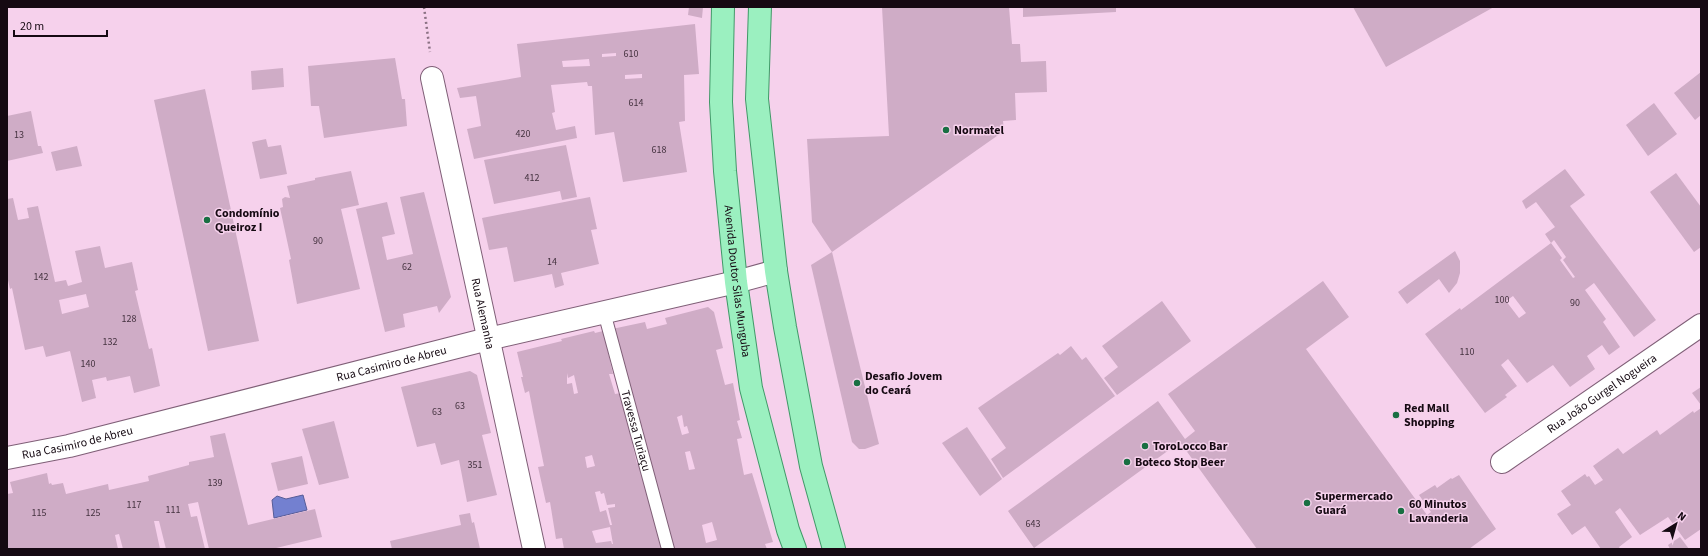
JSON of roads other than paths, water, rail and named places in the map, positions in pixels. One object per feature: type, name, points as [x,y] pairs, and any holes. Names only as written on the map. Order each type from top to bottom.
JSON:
[{"type":"main road","name":"Avenida Doutor Silas Munguba","points":[[723,7],[721,102],[725,171],[736,282],[751,388],[788,530],[795,549]]},
{"type":"main road","points":[[760,7],[757,99],[776,271],[811,466],[834,549]]},
{"type":"street","name":"Rua Alemanha","points":[[432,78],[534,549]]},
{"type":"street","name":"Rua Casimiro de Abreu","points":[[7,458],[77,444],[488,339],[736,282],[776,271]]},
{"type":"street","name":"Rua João Gurgel Nogueira","points":[[1502,462],[1701,325]]},
{"type":"lane","name":"Travessa Turiaçu","points":[[604,312],[668,549]]},
{"type":"water","points":[[303,495],[307,510],[274,518],[272,500],[277,496],[286,499]]},
{"type":"place","name":"Normatel","points":[[946,130]]},
{"type":"place","name":"Condomínio Queiroz I","points":[[207,220]]},
{"type":"place","name":"Desafio Jovem do Ceará","points":[[857,383]]},
{"type":"place","name":"Red Mall Shopping","points":[[1396,415]]},
{"type":"place","name":"ToroLocco Bar","points":[[1145,446]]},
{"type":"place","name":"Boteco Stop Beer","points":[[1127,462]]},
{"type":"place","name":"Supermercado Guará","points":[[1307,503]]},
{"type":"place","name":"60 Minutos Lavanderia","points":[[1401,511]]}]
